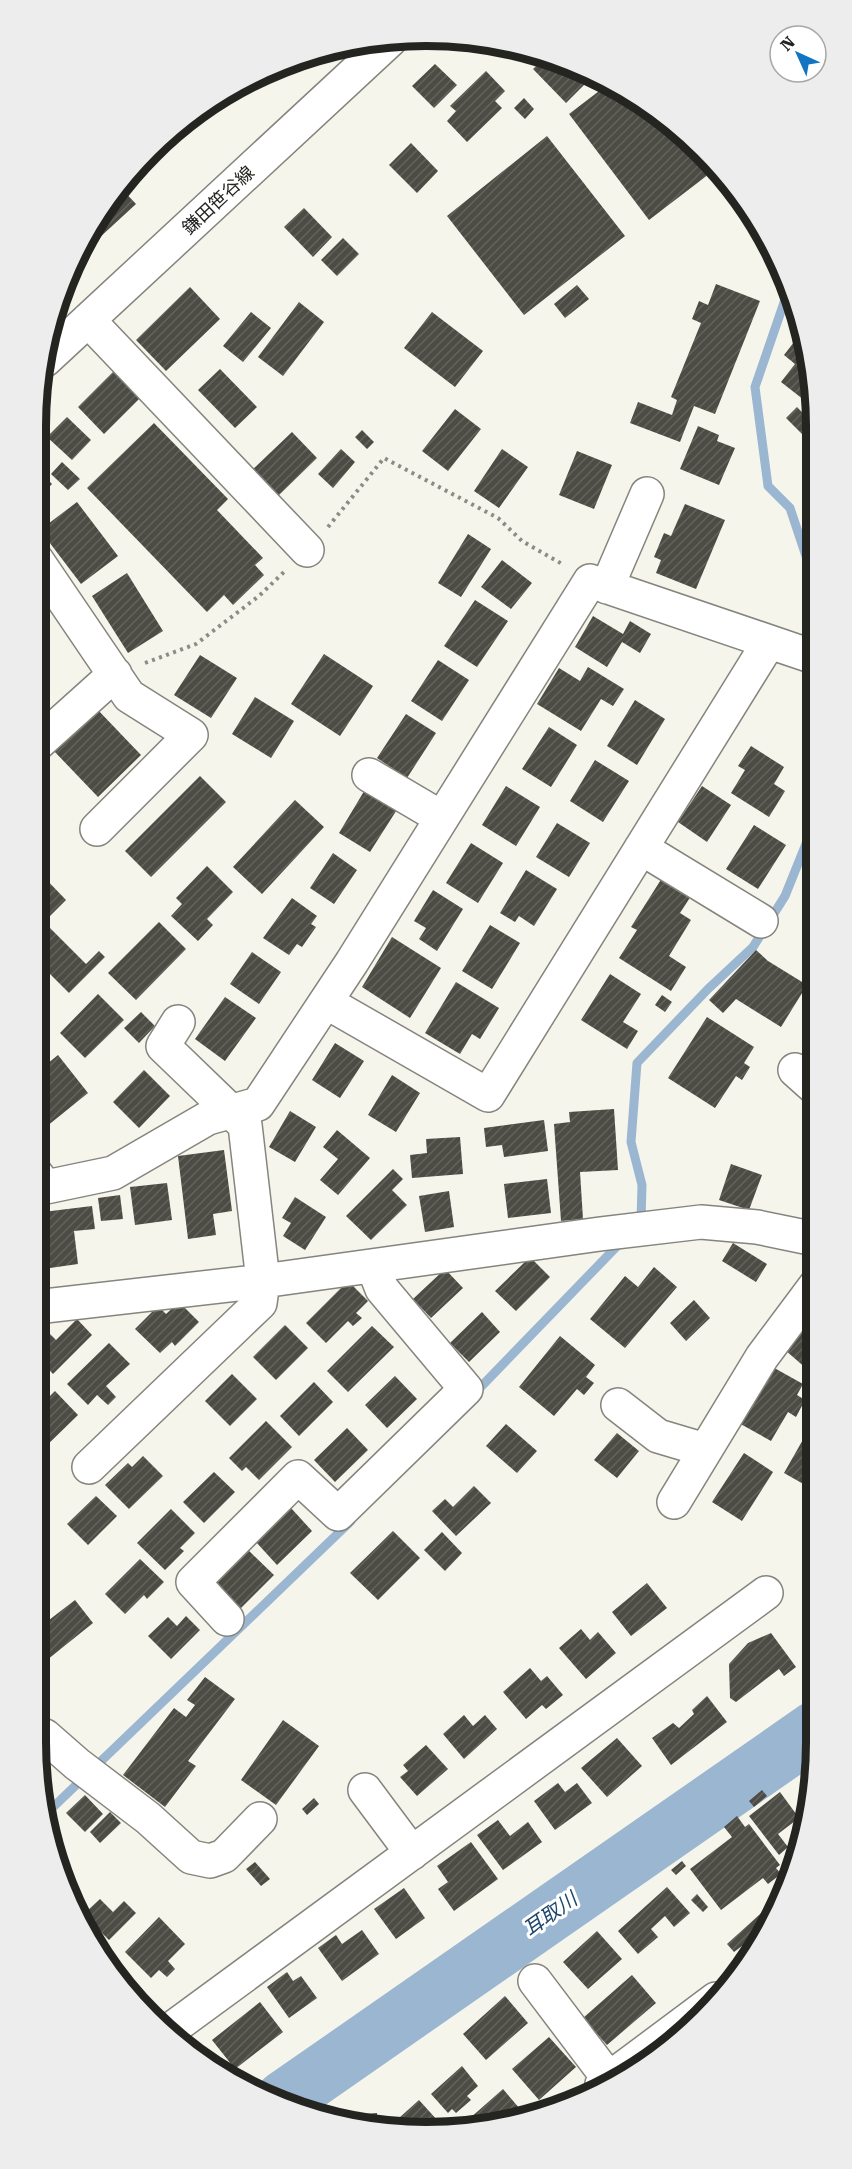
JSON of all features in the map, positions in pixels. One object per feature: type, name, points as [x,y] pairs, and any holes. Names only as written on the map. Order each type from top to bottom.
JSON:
[{"type":"street","name":"鎌田笹谷線","points":[[54,352],[357,56]]},
{"type":"street","points":[[88,320],[307,550]]},
{"type":"street","points":[[46,1187],[113,1173],[208,1118],[258,1104],[326,1002],[442,818],[598,584],[647,494]]},
{"type":"street","points":[[46,574],[129,696],[191,735],[97,829]]},
{"type":"street","points":[[598,584],[806,654]]},
{"type":"street","points":[[326,1002],[488,1095],[769,642]]},
{"type":"street","points":[[46,736],[115,674]]},
{"type":"street","points":[[369,775],[442,818]]},
{"type":"street","points":[[641,848],[761,921]]},
{"type":"street","points":[[88,1467],[260,1304],[263,1281],[245,1125],[163,1046],[178,1022]]},
{"type":"street","points":[[46,1306],[263,1281],[701,1222],[756,1227],[806,1237]]},
{"type":"street","points":[[226,1619],[193,1582],[298,1477],[338,1514],[466,1389],[382,1289],[373,1266]]},
{"type":"street","points":[[674,1502],[762,1357],[806,1298]]},
{"type":"street","points":[[618,1405],[658,1436],[705,1450]]},
{"type":"street","points":[[175,2027],[766,1593]]},
{"type":"street","points":[[46,1737],[77,1764],[148,1818],[191,1857],[210,1860],[224,1856],[260,1819]]},
{"type":"street","points":[[364,1790],[412,1853]]},
{"type":"street","points":[[536,1981],[603,2078]]},
{"type":"street","points":[[634,2061],[663,2039]]},
{"type":"path","points":[[115,674],[196,644],[260,596],[307,550],[384,458],[498,518],[522,541],[598,584]]},
{"type":"building","points":[[435,64],[457,85],[434,108],[412,86]]},
{"type":"building","points":[[538,64],[587,82],[566,103],[533,69]]},
{"type":"building","points":[[486,71],[505,91],[495,101],[502,108],[467,142],[447,121],[456,111],[450,106]]},
{"type":"building","points":[[601,90],[637,110],[657,125],[709,174],[649,220],[569,114]]},
{"type":"building","points":[[524,98],[534,109],[525,119],[514,108]]},
{"type":"building","points":[[547,136],[625,236],[524,315],[447,216]]},
{"type":"building","points":[[411,143],[438,171],[417,193],[389,165]]},
{"type":"building","points":[[126,194],[136,204],[93,243]]},
{"type":"building","points":[[304,208],[332,237],[313,257],[284,227]]},
{"type":"building","points":[[343,238],[359,254],[337,276],[321,260]]},
{"type":"building","points":[[716,284],[760,301],[715,414],[694,406],[680,442],[630,423],[638,402],[672,415],[677,400],[671,397],[701,323],[692,319],[699,301],[708,305]]},
{"type":"building","points":[[577,285],[589,299],[565,318],[554,304]]},
{"type":"building","points":[[190,287],[220,319],[166,371],[136,340]]},
{"type":"building","points":[[299,302],[324,322],[283,376],[258,357]]},
{"type":"building","points":[[251,312],[271,328],[243,362],[223,346]]},
{"type":"building","points":[[432,312],[483,351],[455,387],[404,348]]},
{"type":"building","points":[[796,340],[805,401],[781,382],[795,364],[784,355]]},
{"type":"building","points":[[220,369],[257,407],[235,428],[198,390]]},
{"type":"building","points":[[115,370],[142,396],[104,434],[78,407]]},
{"type":"building","points":[[797,407],[806,416],[806,430],[802,434],[786,418]]},
{"type":"building","points":[[455,409],[481,429],[448,471],[422,451]]},
{"type":"building","points":[[67,417],[91,440],[72,460],[47,437]]},
{"type":"building","points":[[154,423],[228,499],[217,510],[263,558],[255,565],[264,575],[233,605],[224,595],[207,612],[87,488]]},
{"type":"building","points":[[698,426],[719,435],[717,441],[735,448],[719,485],[680,469]]},
{"type":"building","points":[[362,430],[374,442],[367,449],[355,437]]},
{"type":"building","points":[[292,432],[317,458],[277,497],[251,471]]},
{"type":"building","points":[[341,449],[355,462],[333,488],[318,474]]},
{"type":"building","points":[[502,449],[528,467],[499,508],[474,491]]},
{"type":"building","points":[[577,451],[612,465],[594,509],[559,495]]},
{"type":"building","points":[[62,462],[80,479],[68,490],[51,474]]},
{"type":"building","points":[[46,478],[52,484],[46,490]]},
{"type":"building","points":[[77,502],[118,556],[81,584],[46,538],[46,525]]},
{"type":"building","points":[[685,504],[725,520],[696,589],[656,573],[661,560],[654,557],[664,533],[671,536]]},
{"type":"building","points":[[468,534],[491,549],[461,597],[438,583]]},
{"type":"building","points":[[502,560],[532,583],[511,609],[481,587]]},
{"type":"building","points":[[127,573],[163,631],[128,653],[92,596]]},
{"type":"building","points":[[475,600],[508,621],[477,667],[444,646]]},
{"type":"building","points":[[593,616],[623,634],[630,621],[651,634],[640,653],[622,642],[607,667],[575,647]]},
{"type":"building","points":[[324,654],[373,686],[340,736],[291,704]]},
{"type":"building","points":[[200,655],[237,678],[211,718],[174,695]]},
{"type":"building","points":[[438,660],[469,680],[442,721],[411,701]]},
{"type":"building","points":[[588,667],[624,689],[613,706],[601,699],[581,731],[537,704],[559,668],[580,681]]},
{"type":"building","points":[[255,697],[294,721],[271,758],[232,734]]},
{"type":"building","points":[[635,700],[665,719],[637,765],[607,746]]},
{"type":"building","points":[[96,708],[141,755],[98,797],[53,750]]},
{"type":"building","points":[[406,714],[436,733],[407,778],[377,758]]},
{"type":"building","points":[[549,727],[577,745],[551,787],[522,769]]},
{"type":"building","points":[[751,746],[784,767],[774,784],[785,791],[769,817],[731,793],[745,770],[738,766]]},
{"type":"building","points":[[595,760],[629,781],[603,822],[570,801]]},
{"type":"building","points":[[200,776],[226,802],[151,877],[125,851]]},
{"type":"building","points":[[506,786],[540,807],[516,846],[482,825]]},
{"type":"building","points":[[702,786],[731,805],[707,842],[678,822]]},
{"type":"building","points":[[366,788],[398,808],[370,852],[339,833]]},
{"type":"building","points":[[295,800],[324,827],[262,894],[233,867]]},
{"type":"building","points":[[557,823],[590,843],[569,877],[536,857]]},
{"type":"building","points":[[754,825],[786,845],[758,889],[726,869]]},
{"type":"building","points":[[471,843],[503,863],[478,903],[446,883]]},
{"type":"building","points":[[333,853],[357,870],[334,904],[310,888]]},
{"type":"building","points":[[207,866],[233,892],[207,919],[213,925],[198,941],[171,916],[182,904],[176,898]]},
{"type":"building","points":[[526,870],[557,889],[534,926],[519,916],[515,922],[500,913]]},
{"type":"building","points":[[662,878],[691,896],[680,913],[691,920],[669,956],[686,967],[671,991],[619,958],[637,930],[631,927]]},
{"type":"building","points":[[46,879],[66,900],[46,920]]},
{"type":"building","points":[[433,890],[463,909],[437,951],[419,939],[426,928],[414,921]]},
{"type":"building","points":[[292,898],[317,916],[311,924],[316,927],[302,947],[297,944],[289,955],[263,938]]},
{"type":"building","points":[[159,922],[186,949],[136,1000],[108,973]]},
{"type":"building","points":[[46,924],[86,964],[99,951],[105,957],[69,993],[46,970]]},
{"type":"building","points":[[490,925],[520,943],[492,989],[462,971]]},
{"type":"building","points":[[392,937],[441,968],[410,1018],[362,987]]},
{"type":"building","points":[[756,950],[768,961],[806,984],[781,1027],[736,999],[723,1013],[709,1000]]},
{"type":"building","points":[[252,952],[281,972],[259,1004],[230,984]]},
{"type":"building","points":[[610,974],[641,994],[623,1022],[638,1031],[627,1049],[581,1020]]},
{"type":"building","points":[[456,982],[499,1008],[480,1039],[472,1034],[460,1054],[425,1033]]},
{"type":"building","points":[[98,994],[124,1020],[85,1058],[60,1033]]},
{"type":"building","points":[[662,995],[672,1002],[665,1012],[655,1005]]},
{"type":"building","points":[[225,997],[256,1018],[225,1061],[195,1039]]},
{"type":"building","points":[[141,1012],[155,1026],[139,1043],[124,1028]]},
{"type":"building","points":[[707,1017],[754,1047],[744,1063],[750,1067],[742,1080],[736,1076],[715,1108],[668,1078]]},
{"type":"building","points":[[335,1043],[364,1061],[340,1098],[312,1080]]},
{"type":"building","points":[[58,1055],[88,1093],[46,1127],[46,1065]]},
{"type":"building","points":[[144,1070],[170,1096],[139,1128],[113,1102]]},
{"type":"building","points":[[392,1075],[420,1093],[396,1132],[368,1115]]},
{"type":"building","points":[[614,1109],[618,1170],[580,1172],[583,1219],[561,1221],[554,1124],[570,1122],[569,1112]]},
{"type":"building","points":[[290,1111],[316,1127],[295,1162],[269,1147]]},
{"type":"building","points":[[544,1120],[548,1151],[504,1157],[502,1145],[486,1147],[484,1128]]},
{"type":"building","points":[[337,1130],[370,1158],[338,1195],[320,1180],[338,1159],[323,1147]]},
{"type":"building","points":[[460,1137],[463,1174],[412,1178],[410,1155],[427,1153],[426,1139]]},
{"type":"building","points":[[224,1150],[232,1211],[213,1214],[216,1235],[188,1239],[178,1156]]},
{"type":"building","points":[[731,1164],[762,1175],[749,1210],[719,1200]]},
{"type":"building","points":[[393,1169],[403,1179],[392,1190],[407,1205],[371,1240],[346,1216]]},
{"type":"building","points":[[547,1179],[551,1213],[508,1218],[504,1184]]},
{"type":"building","points":[[167,1183],[172,1220],[135,1225],[130,1187]]},
{"type":"building","points":[[449,1191],[454,1227],[425,1232],[419,1196]]},
{"type":"building","points":[[120,1195],[123,1219],[101,1221],[98,1198]]},
{"type":"building","points":[[295,1197],[326,1217],[305,1250],[283,1236],[291,1223],[282,1218]]},
{"type":"building","points":[[92,1206],[95,1229],[74,1231],[78,1264],[50,1268],[46,1212]]},
{"type":"building","points":[[733,1243],[767,1264],[756,1282],[722,1261]]},
{"type":"building","points":[[530,1257],[550,1277],[516,1311],[495,1291]]},
{"type":"building","points":[[654,1267],[677,1287],[625,1348],[590,1319],[625,1276],[638,1287]]},
{"type":"building","points":[[445,1269],[463,1288],[431,1318],[413,1299]]},
{"type":"building","points":[[348,1281],[368,1301],[356,1313],[362,1318],[353,1326],[348,1321],[326,1343],[306,1323]]},
{"type":"building","points":[[694,1300],[710,1318],[686,1341],[670,1323]]},
{"type":"building","points":[[179,1302],[199,1322],[175,1346],[172,1342],[160,1353],[135,1329],[158,1306],[166,1314]]},
{"type":"building","points":[[482,1312],[500,1332],[469,1362],[450,1343]]},
{"type":"building","points":[[77,1319],[92,1335],[53,1374],[46,1367],[46,1334],[48,1332],[56,1340]]},
{"type":"building","points":[[285,1325],[308,1348],[276,1380],[253,1357]]},
{"type":"building","points":[[806,1325],[806,1368],[785,1350]]},
{"type":"building","points":[[372,1326],[394,1347],[348,1392],[327,1371]]},
{"type":"building","points":[[560,1336],[595,1365],[586,1377],[594,1383],[584,1395],[577,1389],[554,1416],[519,1387]]},
{"type":"building","points":[[109,1343],[130,1364],[106,1386],[116,1397],[108,1405],[97,1395],[88,1405],[67,1384]]},
{"type":"building","points":[[769,1365],[803,1384],[797,1395],[805,1400],[796,1417],[788,1412],[771,1441],[737,1422]]},
{"type":"building","points":[[232,1374],[257,1399],[230,1426],[205,1401]]},
{"type":"building","points":[[395,1376],[417,1399],[387,1428],[365,1405]]},
{"type":"building","points":[[314,1382],[333,1402],[299,1436],[280,1416]]},
{"type":"building","points":[[55,1391],[78,1415],[46,1446],[46,1400]]},
{"type":"building","points":[[266,1421],[292,1447],[259,1480],[246,1467],[242,1471],[229,1458]]},
{"type":"building","points":[[506,1424],[537,1451],[517,1473],[486,1446]]},
{"type":"building","points":[[347,1428],[368,1450],[335,1482],[314,1460]]},
{"type":"building","points":[[617,1433],[639,1451],[617,1478],[594,1460]]},
{"type":"building","points":[[806,1434],[806,1485],[784,1473]]},
{"type":"building","points":[[744,1453],[773,1472],[742,1521],[712,1502]]},
{"type":"building","points":[[143,1456],[163,1476],[129,1509],[105,1485],[128,1463],[132,1467]]},
{"type":"building","points":[[214,1472],[235,1492],[204,1523],[183,1502]]},
{"type":"building","points":[[474,1486],[491,1503],[456,1536],[432,1511],[445,1499],[453,1507]]},
{"type":"building","points":[[96,1496],[117,1516],[88,1545],[67,1524]]},
{"type":"building","points":[[291,1508],[312,1531],[277,1565],[256,1542]]},
{"type":"building","points":[[171,1509],[195,1533],[180,1548],[184,1551],[165,1570],[137,1543]]},
{"type":"building","points":[[393,1531],[420,1558],[378,1600],[350,1573]]},
{"type":"building","points":[[442,1532],[462,1553],[445,1571],[424,1550]]},
{"type":"building","points":[[246,1548],[274,1575],[240,1609],[213,1581]]},
{"type":"building","points":[[140,1559],[164,1582],[147,1599],[144,1595],[125,1614],[105,1594]]},
{"type":"building","points":[[647,1583],[667,1608],[631,1636],[612,1612]]},
{"type":"building","points":[[75,1600],[93,1623],[46,1661],[46,1622]]},
{"type":"building","points":[[186,1616],[200,1630],[171,1659],[148,1636],[168,1617],[177,1626]]},
{"type":"building","points":[[581,1629],[590,1640],[598,1632],[616,1653],[586,1679],[559,1648]]},
{"type":"building","points":[[771,1633],[796,1667],[784,1676],[779,1669],[736,1702],[730,1698],[729,1664],[748,1643]]},
{"type":"building","points":[[530,1668],[541,1681],[547,1676],[563,1695],[546,1709],[542,1705],[526,1719],[503,1692]]},
{"type":"building","points":[[205,1677],[235,1699],[188,1761],[196,1766],[165,1807],[123,1775],[174,1708],[186,1717],[195,1705],[187,1700]]},
{"type":"building","points":[[707,1696],[727,1722],[671,1765],[652,1738],[673,1723],[679,1728],[694,1714],[692,1710]]},
{"type":"building","points":[[464,1715],[473,1726],[485,1715],[497,1729],[464,1759],[443,1734]]},
{"type":"building","points":[[283,1720],[319,1746],[276,1805],[241,1780]]},
{"type":"building","points":[[617,1738],[642,1766],[607,1797],[581,1768]]},
{"type":"building","points":[[426,1745],[448,1769],[417,1796],[400,1777],[408,1771],[403,1765]]},
{"type":"building","points":[[558,1783],[565,1792],[577,1783],[592,1803],[555,1830],[534,1801]]},
{"type":"building","points":[[762,1790],[767,1796],[754,1807],[749,1801]]},
{"type":"building","points":[[780,1792],[798,1817],[778,1834],[788,1847],[779,1855],[749,1816]]},
{"type":"building","points":[[85,1795],[103,1814],[85,1832],[66,1813]]},
{"type":"building","points":[[314,1798],[319,1804],[307,1815],[302,1809]]},
{"type":"building","points":[[110,1812],[121,1823],[100,1843],[90,1832]]},
{"type":"building","points":[[737,1816],[745,1827],[749,1824],[780,1865],[776,1868],[781,1874],[768,1884],[763,1878],[721,1910],[690,1869],[732,1837],[724,1827]]},
{"type":"building","points":[[498,1820],[510,1836],[528,1822],[542,1842],[503,1870],[477,1835]]},
{"type":"building","points":[[471,1842],[498,1879],[454,1911],[438,1889],[448,1882],[437,1866]]},
{"type":"building","points":[[682,1861],[686,1866],[676,1875],[671,1870]]},
{"type":"building","points":[[255,1862],[270,1879],[261,1886],[246,1869]]},
{"type":"building","points":[[667,1887],[690,1913],[674,1927],[665,1916],[651,1929],[658,1937],[638,1954],[618,1931]]},
{"type":"building","points":[[404,1888],[425,1918],[396,1939],[374,1909]]},
{"type":"building","points":[[697,1894],[708,1907],[703,1912],[691,1900]]},
{"type":"building","points":[[100,1899],[113,1912],[124,1901],[136,1913],[109,1940],[94,1927],[85,1909],[87,1911]]},
{"type":"building","points":[[768,1907],[745,1949],[742,1946],[734,1952],[727,1944]]},
{"type":"building","points":[[159,1917],[185,1944],[168,1961],[175,1969],[167,1977],[159,1970],[151,1978],[125,1952]]},
{"type":"building","points":[[362,1930],[379,1954],[342,1981],[318,1948],[336,1935],[342,1944]]},
{"type":"building","points":[[597,1931],[622,1959],[588,1989],[563,1962]]},
{"type":"building","points":[[287,1972],[293,1981],[301,1976],[317,1998],[289,2018],[267,1987]]},
{"type":"building","points":[[632,1975],[656,2003],[607,2045],[583,2018]]},
{"type":"building","points":[[505,1996],[528,2023],[486,2060],[463,2034]]},
{"type":"building","points":[[260,2002],[283,2032],[235,2069],[212,2040]]},
{"type":"building","points":[[549,2037],[576,2067],[539,2100],[512,2069]]},
{"type":"building","points":[[462,2066],[478,2086],[467,2096],[471,2100],[456,2113],[452,2109],[448,2113],[431,2094]]},
{"type":"building","points":[[503,2089],[520,2109],[500,2115],[469,2119]]},
{"type":"building","points":[[419,2100],[438,2121],[437,2122],[395,2121]]},
{"type":"building","points":[[377,2113],[377,2119],[376,2119],[351,2115]]},
{"type":"waterway","points":[[784,302],[755,387],[768,486],[790,508],[806,556]]},
{"type":"waterway","points":[[639,1222],[641,1220],[642,1185],[631,1142],[637,1063],[708,989],[753,947],[785,896],[806,844]]},
{"type":"waterway","points":[[473,1395],[622,1241]]},
{"type":"waterway","points":[[52,1808],[351,1521]]},
{"type":"waterway","name":"耳取川","points":[[288,2096],[806,1736]]}]
